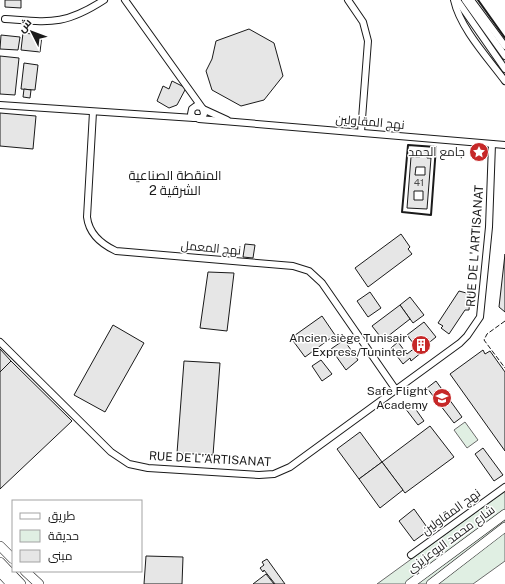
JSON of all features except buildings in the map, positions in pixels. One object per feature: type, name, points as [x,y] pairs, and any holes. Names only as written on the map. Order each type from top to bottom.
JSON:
[{"type":"highway","name":"شارع محمد البوعزيزي","points":[[410,584],[505,514]]},
{"type":"highway","name":"شارع محمد البوعزيزي","points":[[431,584],[505,527]]},
{"type":"highway","points":[[0,546],[12,558]]},
{"type":"highway","points":[[0,562],[21,584]]},
{"type":"highway","points":[[0,572],[11,584]]},
{"type":"highway","points":[[27,572],[38,584]]},
{"type":"street","points":[[4,19],[60,21],[86,11],[104,0]]},
{"type":"street","points":[[125,0],[193,94],[202,108],[204,116],[197,119],[191,114],[193,108],[193,94]]},
{"type":"street","points":[[348,0],[363,22],[368,41],[361,132]]},
{"type":"street","points":[[455,0],[504,68]]},
{"type":"street","points":[[455,0],[460,16],[466,26],[505,81]]},
{"type":"street","points":[[466,0],[505,56]]},
{"type":"street","points":[[471,0],[505,46]]},
{"type":"street","name":"نهج المقاولين","points":[[0,105],[175,117],[505,145]]},
{"type":"street","points":[[193,108],[202,108]]},
{"type":"street","name":"نهج المقاولين","points":[[175,117],[193,108]]},
{"type":"street","name":"نهج المقاولين","points":[[202,108],[232,123]]},
{"type":"street","name":"نهج المعمل","points":[[93,112],[87,217],[89,229],[99,241],[116,251],[293,266],[309,271],[322,283],[396,390]]},
{"type":"street","name":"RUE DE L'ARTISANAT","points":[[0,342],[112,452],[129,464],[148,468],[259,475],[274,474],[290,467],[460,344],[480,317],[489,227],[492,144]]},
{"type":"street","name":"نهج المقاولين","points":[[411,555],[505,487]]},
{"type":"green space","points":[[465,422],[478,440],[467,448],[454,430]]},
{"type":"green space","points":[[505,491],[505,561],[473,584],[377,584]]},
{"type":"fence","points":[[505,321],[487,334],[484,340],[505,368]]},
{"type":"wall","points":[[478,0],[505,38]]},
{"type":"wall","points":[[408,145],[436,147],[431,215],[402,212],[408,145]]},
{"type":"place","name":"جامع الحمد","points":[[479,152]]},
{"type":"place","name":"Ancien siège Tunisair Express/Tuninter","points":[[421,345]]},
{"type":"place","name":"Safe Flight Academy","points":[[442,398]]},
{"type":"district","name":"المنقطة الصناعية الشرقية 2","points":[[175,182]]}]
